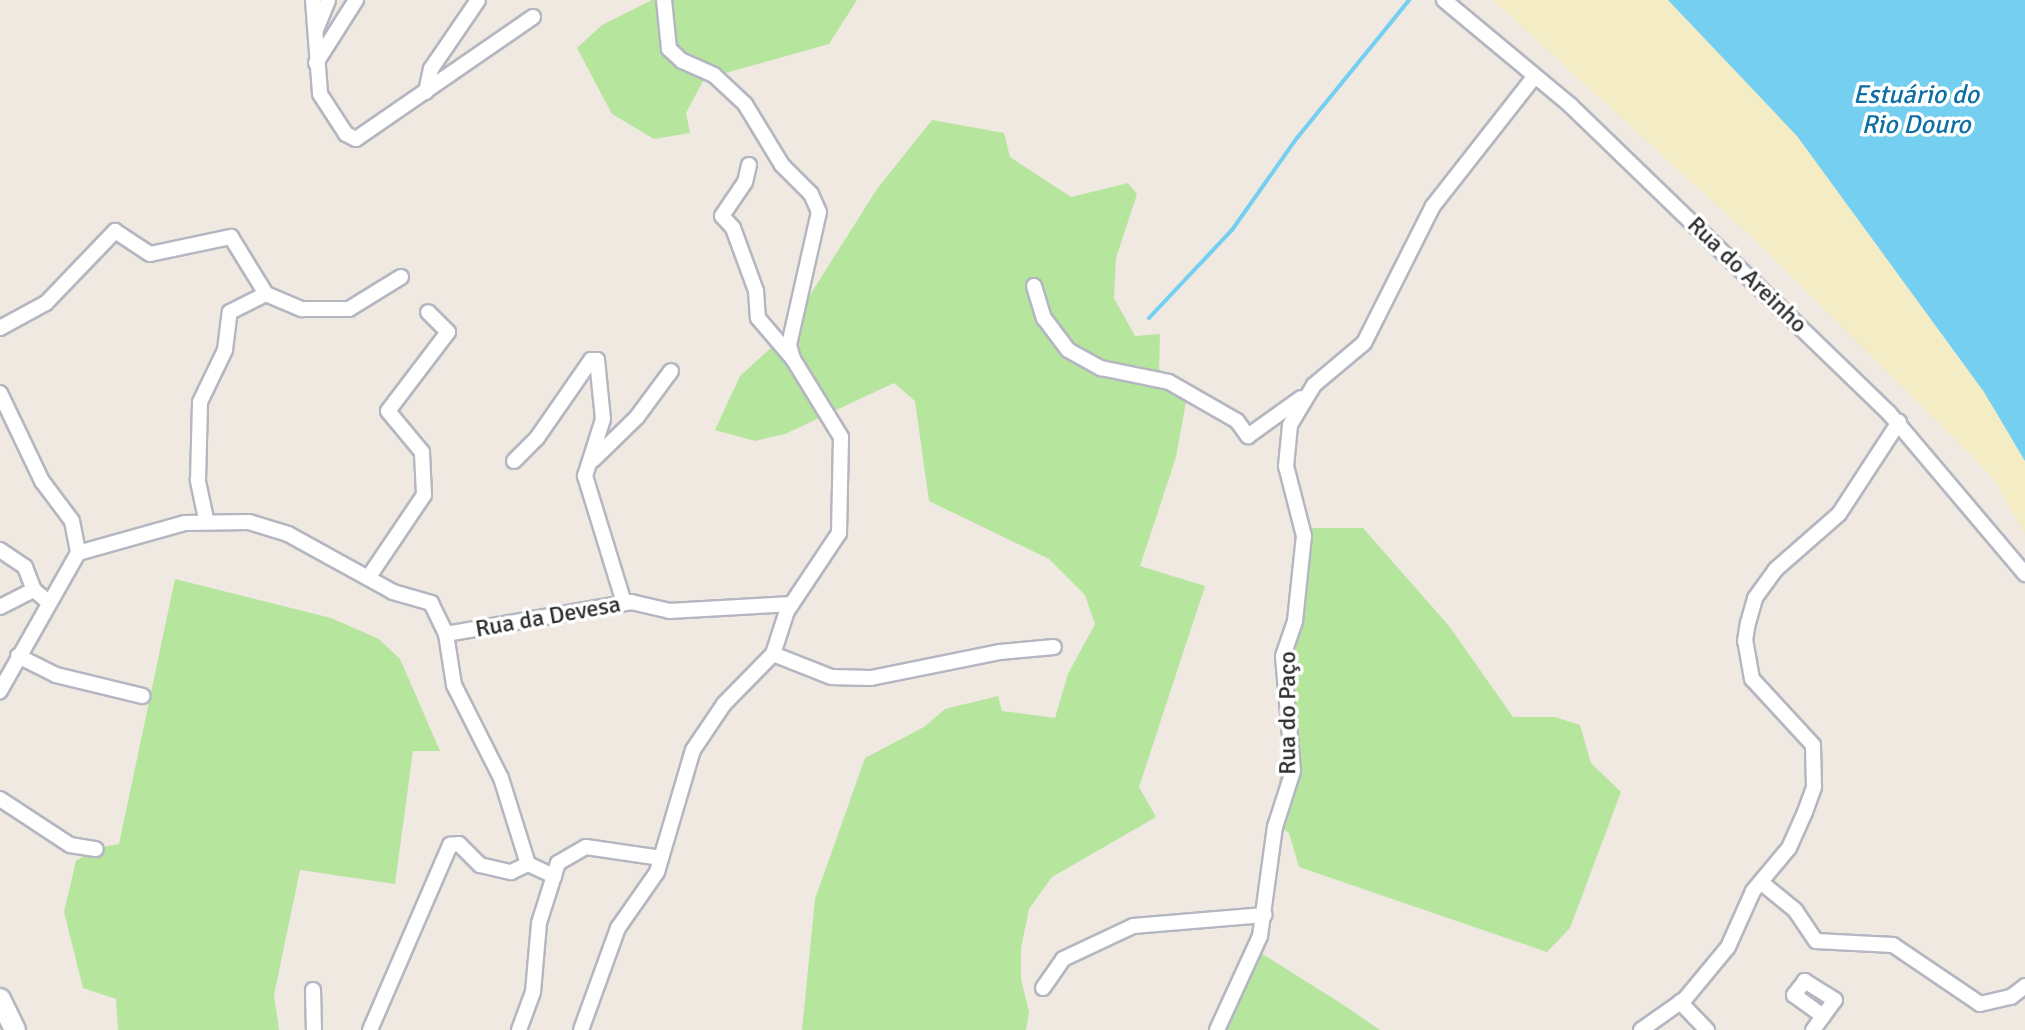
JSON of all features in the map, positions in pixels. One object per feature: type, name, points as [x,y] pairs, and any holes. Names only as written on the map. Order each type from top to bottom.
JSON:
[{"type":"street","points":[[313,0],[316,30],[314,67],[320,94],[346,134],[356,139],[533,17]]},
{"type":"street","points":[[316,30],[328,0]]},
{"type":"street","points":[[314,67],[356,0]]},
{"type":"street","points":[[426,92],[431,69],[478,0]]},
{"type":"street","points":[[664,0],[663,32],[669,49],[682,61],[714,75],[745,104],[782,165],[811,194],[819,212],[789,345],[793,359]]},
{"type":"street","name":"Rua do Areinho","points":[[1444,0],[1535,76],[1899,422],[2025,574]]},
{"type":"street","name":"Rua do Paço","points":[[1034,286],[1044,318],[1068,350],[1101,368],[1169,382],[1237,421],[1248,436],[1308,393],[1364,343],[1433,206],[1535,76]]},
{"type":"street","points":[[581,1030],[618,928],[652,883],[693,750],[724,704],[773,654],[792,604],[839,533],[841,437],[793,359],[758,318],[753,306],[756,291],[733,228],[722,216],[745,182],[749,165]]},
{"type":"street","points":[[0,328],[46,303],[115,231],[150,254],[231,237],[266,294],[302,309],[330,313],[349,309],[401,277]]},
{"type":"street","points":[[206,519],[198,480],[200,402],[225,350],[230,312],[266,294]]},
{"type":"street","points":[[368,578],[424,495],[422,452],[388,411],[448,332],[428,312]]},
{"type":"street","points":[[514,461],[537,438],[591,360],[597,360],[603,419],[587,466],[590,501],[624,603]]},
{"type":"street","points":[[587,466],[637,417],[671,371]]},
{"type":"street","points":[[0,393],[42,481],[72,521],[78,553]]},
{"type":"street","name":"Rua do Paço","points":[[1217,1030],[1265,915],[1275,827],[1293,771],[1283,656],[1304,569],[1304,536],[1284,445],[1308,393]]},
{"type":"street","points":[[1641,1030],[1680,1002],[1728,947],[1753,891],[1789,848],[1805,812],[1815,758],[1807,736],[1752,679],[1745,641],[1755,598],[1775,570],[1839,514],[1899,422]]},
{"type":"street","points":[[0,691],[47,601],[78,553],[206,519],[269,525],[393,592],[431,603],[446,634],[454,685],[501,778],[528,864],[554,876]]},
{"type":"street","points":[[0,550],[25,567],[34,590],[47,601]]},
{"type":"street","points":[[0,607],[34,590]]},
{"type":"street","name":"Rua da Devesa","points":[[446,634],[624,603],[669,611],[792,604]]},
{"type":"street","points":[[773,654],[831,677],[871,678],[1000,652],[1054,647]]},
{"type":"street","points":[[18,656],[56,675],[143,696]]},
{"type":"street","points":[[0,799],[70,845],[96,849]]},
{"type":"street","points":[[370,1030],[450,845],[459,844],[480,865],[511,872],[528,864]]},
{"type":"street","points":[[519,1030],[533,992],[535,948],[558,863],[586,847],[661,858]]},
{"type":"street","points":[[1762,883],[1795,910],[1816,941],[1893,945],[1980,1004],[2011,997],[2025,986]]},
{"type":"street","points":[[1043,988],[1063,959],[1133,926],[1265,915]]},
{"type":"street","points":[[313,990],[314,1030]]},
{"type":"street","points":[[0,999],[15,1030]]},
{"type":"street","points":[[1680,1002],[1707,1030]]},
{"type":"street","points":[[1813,1030],[1823,1016]]},
{"type":"green space","points":[[652,0],[857,0],[829,44],[704,79],[686,113],[690,133],[654,139],[612,114],[577,48],[602,25]]},
{"type":"green space","points":[[932,120],[1004,133],[1010,157],[1071,197],[1128,183],[1137,194],[1116,258],[1114,298],[1135,336],[1160,334],[1159,369],[1187,396],[1176,457],[1140,566],[1205,586],[1139,787],[1156,817],[1052,877],[1029,909],[1021,948],[1021,979],[1029,1012],[1026,1030],[802,1030],[815,899],[865,758],[924,727],[945,709],[998,696],[1002,711],[1055,718],[1068,674],[1095,624],[1085,595],[1049,559],[929,501],[915,401],[894,383],[785,434],[755,441],[715,430],[740,376],[784,336],[877,189]]},
{"type":"green space","points":[[1311,528],[1363,528],[1449,626],[1513,717],[1555,717],[1580,725],[1591,763],[1621,792],[1570,928],[1547,952],[1299,867],[1289,833],[1274,824]]},
{"type":"green space","points":[[175,579],[331,618],[379,639],[400,659],[440,751],[413,751],[395,884],[300,870],[274,995],[279,1030],[118,1030],[116,999],[83,988],[64,912],[76,861],[97,848],[119,844]]},
{"type":"green space","points":[[1256,950],[1342,1004],[1380,1030],[1214,1030]]},
{"type":"sand","points":[[1493,0],[1668,0],[1797,136],[1984,392],[2025,461],[2025,535],[1994,480],[1974,458],[1758,243]]},
{"type":"water","name":"Estuário do Rio Douro","points":[[1668,0],[2025,0],[2025,461],[1984,392],[1797,136]]},
{"type":"waterway","points":[[1149,318],[1232,230],[1297,138],[1409,0]]}]
